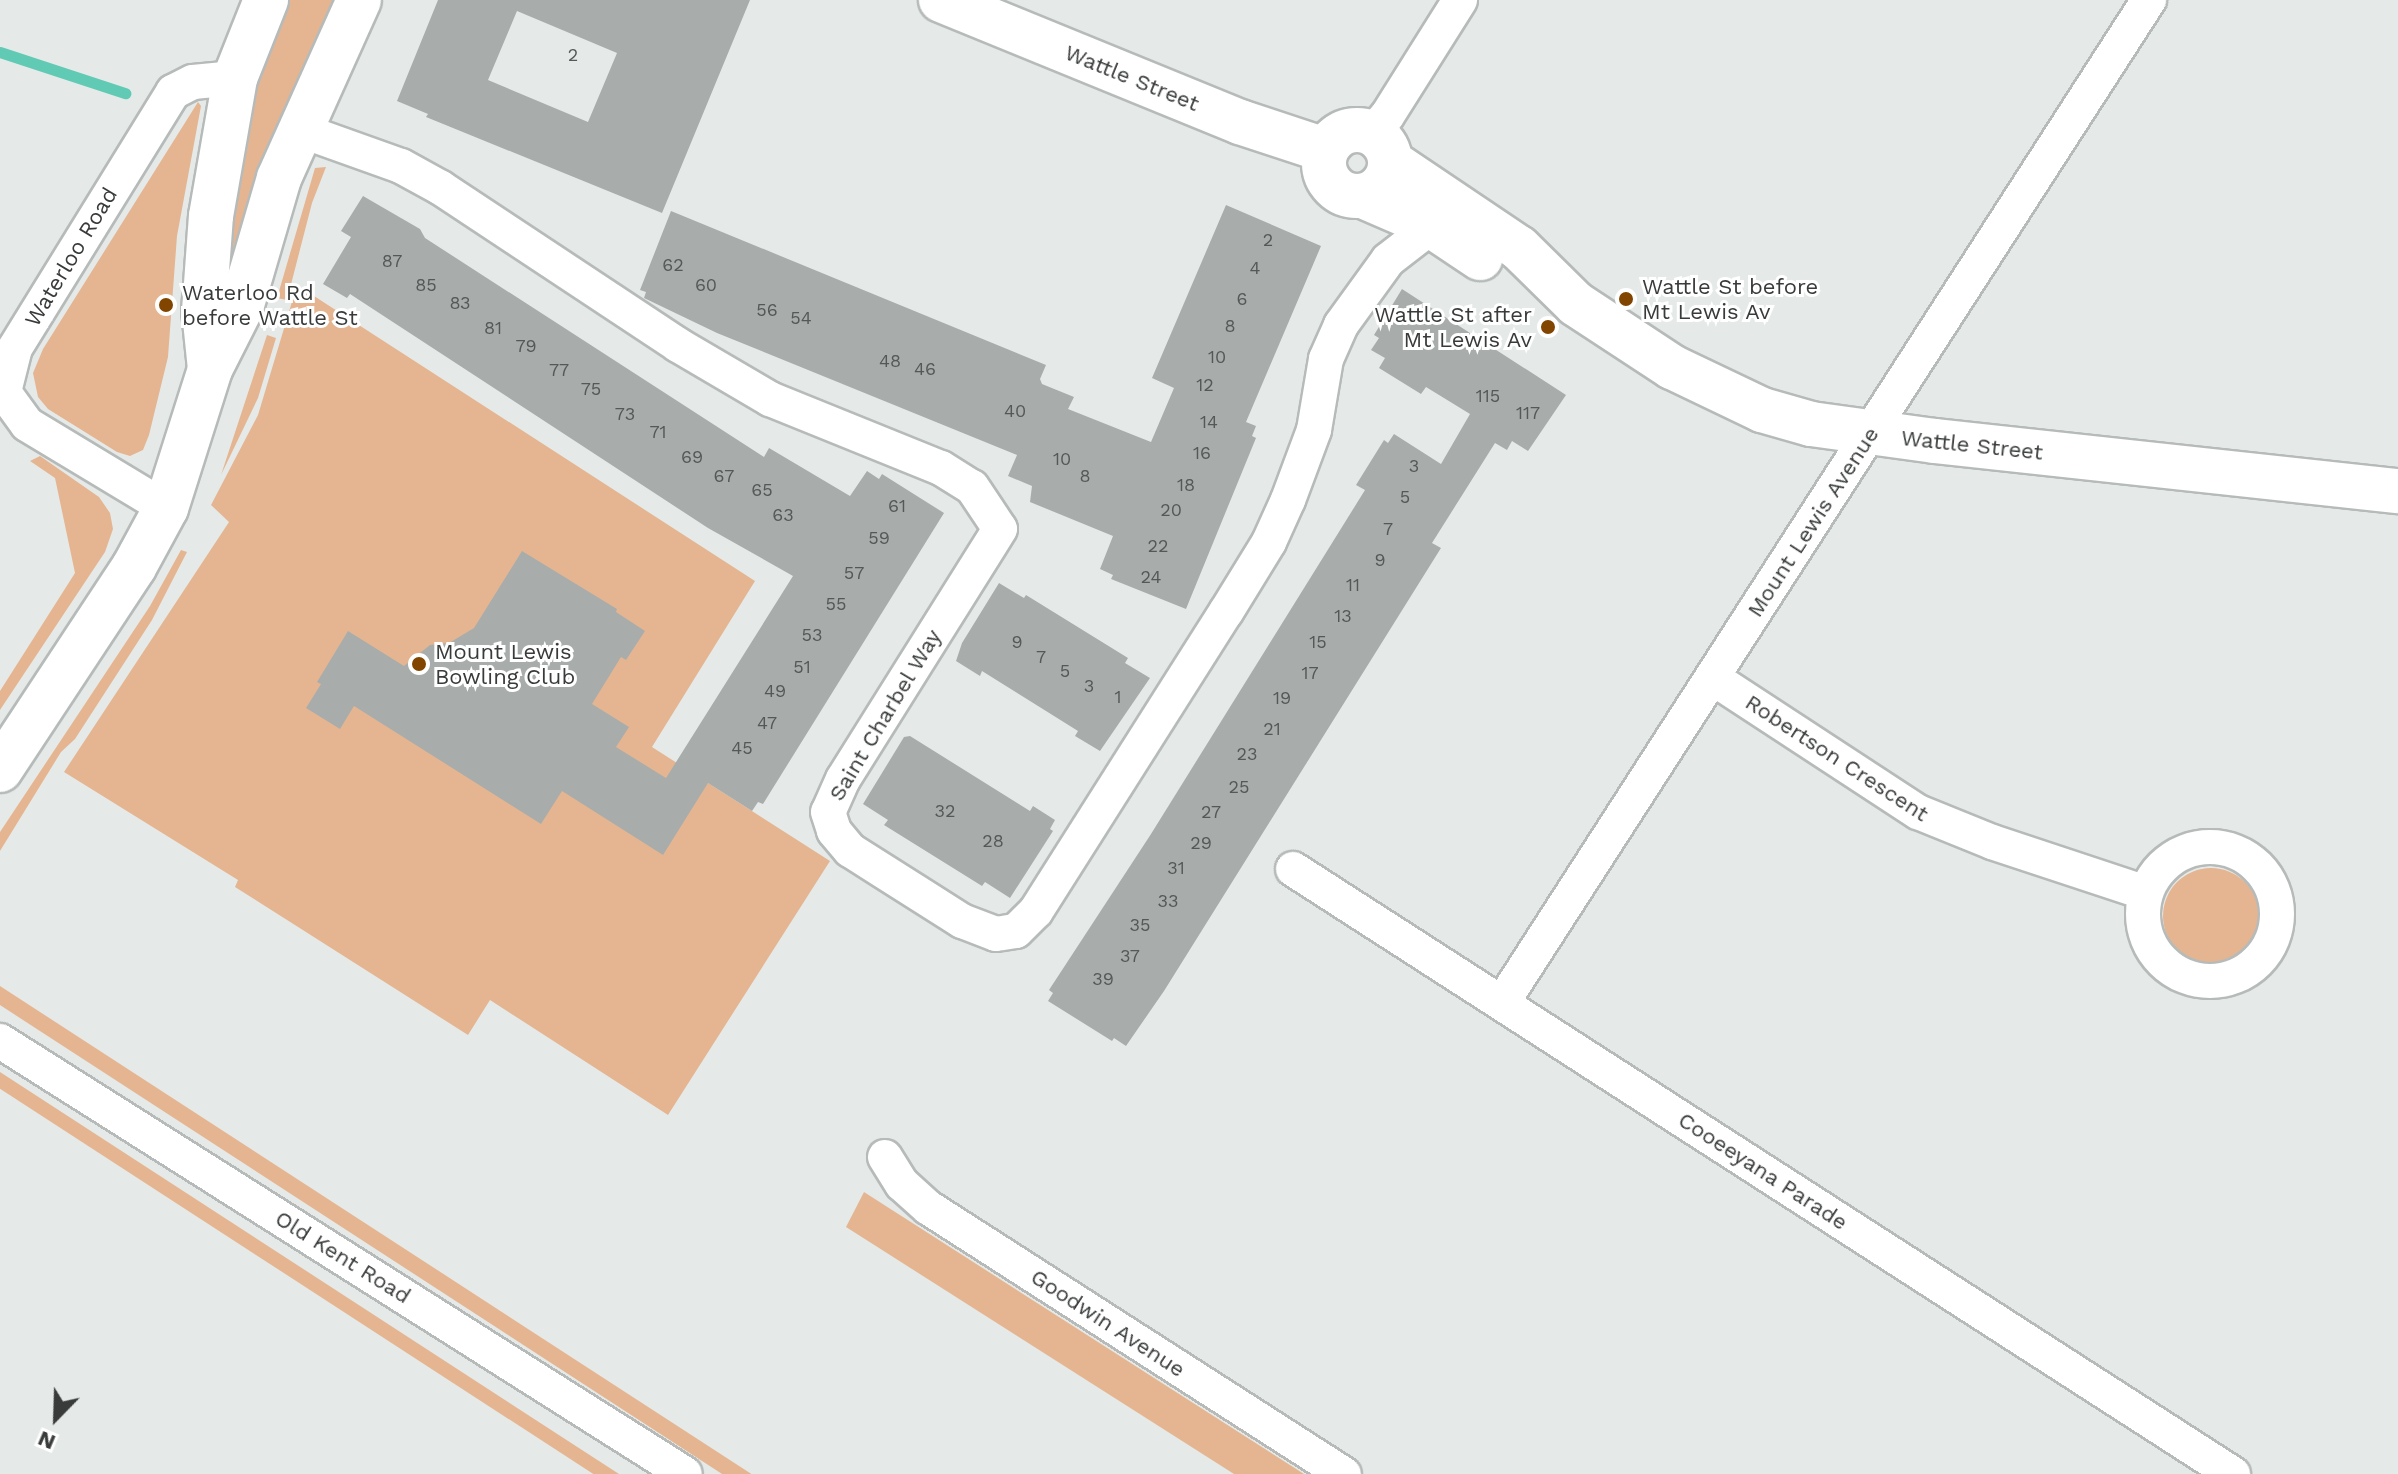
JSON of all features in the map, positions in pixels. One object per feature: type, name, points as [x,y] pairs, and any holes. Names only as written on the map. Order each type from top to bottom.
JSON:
[{"type":"main road","points":[[210,369],[204,311],[211,216],[235,78],[266,0]]},
{"type":"main road","points":[[0,770],[134,567],[166,508],[210,369],[241,308],[279,178],[359,0]]},
{"type":"main road","name":"Wattle Street","points":[[941,0],[1240,122],[1325,150]]},
{"type":"main road","points":[[1350,130],[1382,148],[1383,184],[1363,196],[1340,192],[1325,174],[1325,150],[1340,134],[1350,130]]},
{"type":"main road","name":"Wattle Street","points":[[1382,148],[1519,248],[1576,304],[1672,367],[1762,410],[1811,424],[1870,433],[2398,491]]},
{"type":"main road","name":"Wattle Street","points":[[1363,196],[1432,226],[1518,282],[1576,304]]},
{"type":"street","points":[[1382,148],[1387,116],[1460,0]]},
{"type":"street","name":"Mount Lewis Avenue","points":[[1502,1003],[2149,0]]},
{"type":"street","name":"Waterloo Road","points":[[166,508],[27,424],[11,407],[4,392],[5,381],[15,348],[173,92],[193,82],[235,78]]},
{"type":"street","name":"Saint Charbel Way","points":[[300,130],[401,166],[441,188],[678,345],[770,399],[941,468],[972,487],[1000,529],[843,779],[828,812],[834,831],[850,850],[962,921],[996,934],[1016,931],[1036,911],[1233,601],[1269,542],[1288,500],[1314,430],[1326,359],[1341,325],[1388,260],[1432,226]]},
{"type":"street","name":"Robertson Crescent","points":[[1713,678],[1936,821],[2146,893]]},
{"type":"street","name":"Cooeeyana Parade","points":[[1293,869],[2233,1474]]},
{"type":"street","name":"Old Kent Road","points":[[0,1041],[685,1474]]},
{"type":"street","name":"Goodwin Avenue","points":[[885,1157],[902,1184],[929,1208],[1344,1474]]},
{"type":"shaded area","points":[[285,0],[339,0],[314,47],[271,145],[235,262],[226,261],[252,100]]},
{"type":"shaded area","points":[[198,102],[201,106],[177,236],[168,357],[149,435],[143,450],[130,456],[117,452],[48,409],[38,397],[33,373],[43,349]]},
{"type":"shaded area","points":[[326,167],[312,203],[287,300],[277,298],[315,168]]},
{"type":"shaded area","name":"Mount Lewis Bowling Club","points":[[297,285],[755,581],[652,747],[830,861],[668,1115],[490,1000],[468,1035],[235,887],[238,880],[64,772],[229,522],[211,505],[258,415]]},
{"type":"shaded area","points":[[267,335],[276,338],[258,398],[221,475]]},
{"type":"shaded area","points":[[40,456],[99,497],[110,513],[113,529],[105,552],[0,710],[0,691],[75,573],[55,478],[30,461]]},
{"type":"shaded area","points":[[181,550],[187,552],[152,620],[75,739],[61,752],[0,851],[0,832],[150,606]]},
{"type":"shaded area","points":[[2211,868],[2229,872],[2245,882],[2255,898],[2259,916],[2255,934],[2245,950],[2229,960],[2211,964],[2193,960],[2177,950],[2167,934],[2163,916],[2167,898],[2177,882],[2193,872]]},
{"type":"shaded area","points":[[0,986],[751,1474],[722,1474],[0,1005]]},
{"type":"shaded area","points":[[0,1072],[619,1474],[593,1474],[0,1089]]},
{"type":"shaded area","points":[[864,1192],[1304,1474],[1234,1474],[846,1227]]},
{"type":"building","points":[[438,0],[750,0],[662,213],[426,117],[428,114],[397,101]],"holes":[[[517,11],[617,53],[588,122],[488,80]]]},
{"type":"building","points":[[363,196],[420,229],[425,238],[764,457],[769,448],[850,496],[867,471],[879,479],[882,474],[944,513],[763,804],[758,802],[752,811],[708,783],[663,855],[562,791],[541,824],[354,706],[340,729],[306,708],[321,684],[317,682],[348,631],[404,666],[430,645],[449,643],[474,628],[522,551],[617,609],[616,612],[645,631],[626,660],[621,657],[592,704],[629,727],[616,747],[666,778],[793,576],[708,528],[350,294],[347,298],[323,284],[351,237],[341,231]]},
{"type":"building","points":[[1226,205],[1321,246],[1246,422],[1256,426],[1252,436],[1256,438],[1186,609],[1111,579],[1113,575],[1100,569],[1113,536],[1030,502],[1032,486],[1008,476],[1017,455],[717,333],[644,298],[646,292],[640,290],[671,211],[1046,365],[1040,379],[1042,384],[1074,397],[1068,409],[1151,442],[1174,388],[1152,378]]},
{"type":"building","points":[[1402,289],[1566,395],[1528,451],[1512,441],[1507,450],[1495,443],[1432,543],[1441,548],[1164,991],[1126,1046],[1114,1038],[1112,1041],[1048,1001],[1053,993],[1049,990],[1151,834],[1365,490],[1356,485],[1384,440],[1388,443],[1394,434],[1441,464],[1470,414],[1426,387],[1421,394],[1379,368],[1385,358],[1371,350],[1379,338],[1374,335]]},
{"type":"building","points":[[999,583],[1024,598],[1026,595],[1128,658],[1125,663],[1150,678],[1100,751],[1075,736],[1078,731],[982,671],[980,676],[956,661],[962,643]]},
{"type":"building","points":[[910,736],[1030,811],[1033,806],[1055,820],[1050,829],[1053,831],[1010,898],[985,882],[982,886],[884,825],[888,820],[863,804],[904,737]]},
{"type":"waterway","points":[[0,52],[125,93]]},
{"type":"place","name":"Wattle St before Mt Lewis Av","points":[[1626,299]]},
{"type":"place","name":"Waterloo Rd before Wattle St","points":[[166,305]]},
{"type":"place","name":"Wattle St after Mt Lewis Av","points":[[1548,327]]},
{"type":"place","name":"Mount Lewis Bowling Club","points":[[419,664]]}]
